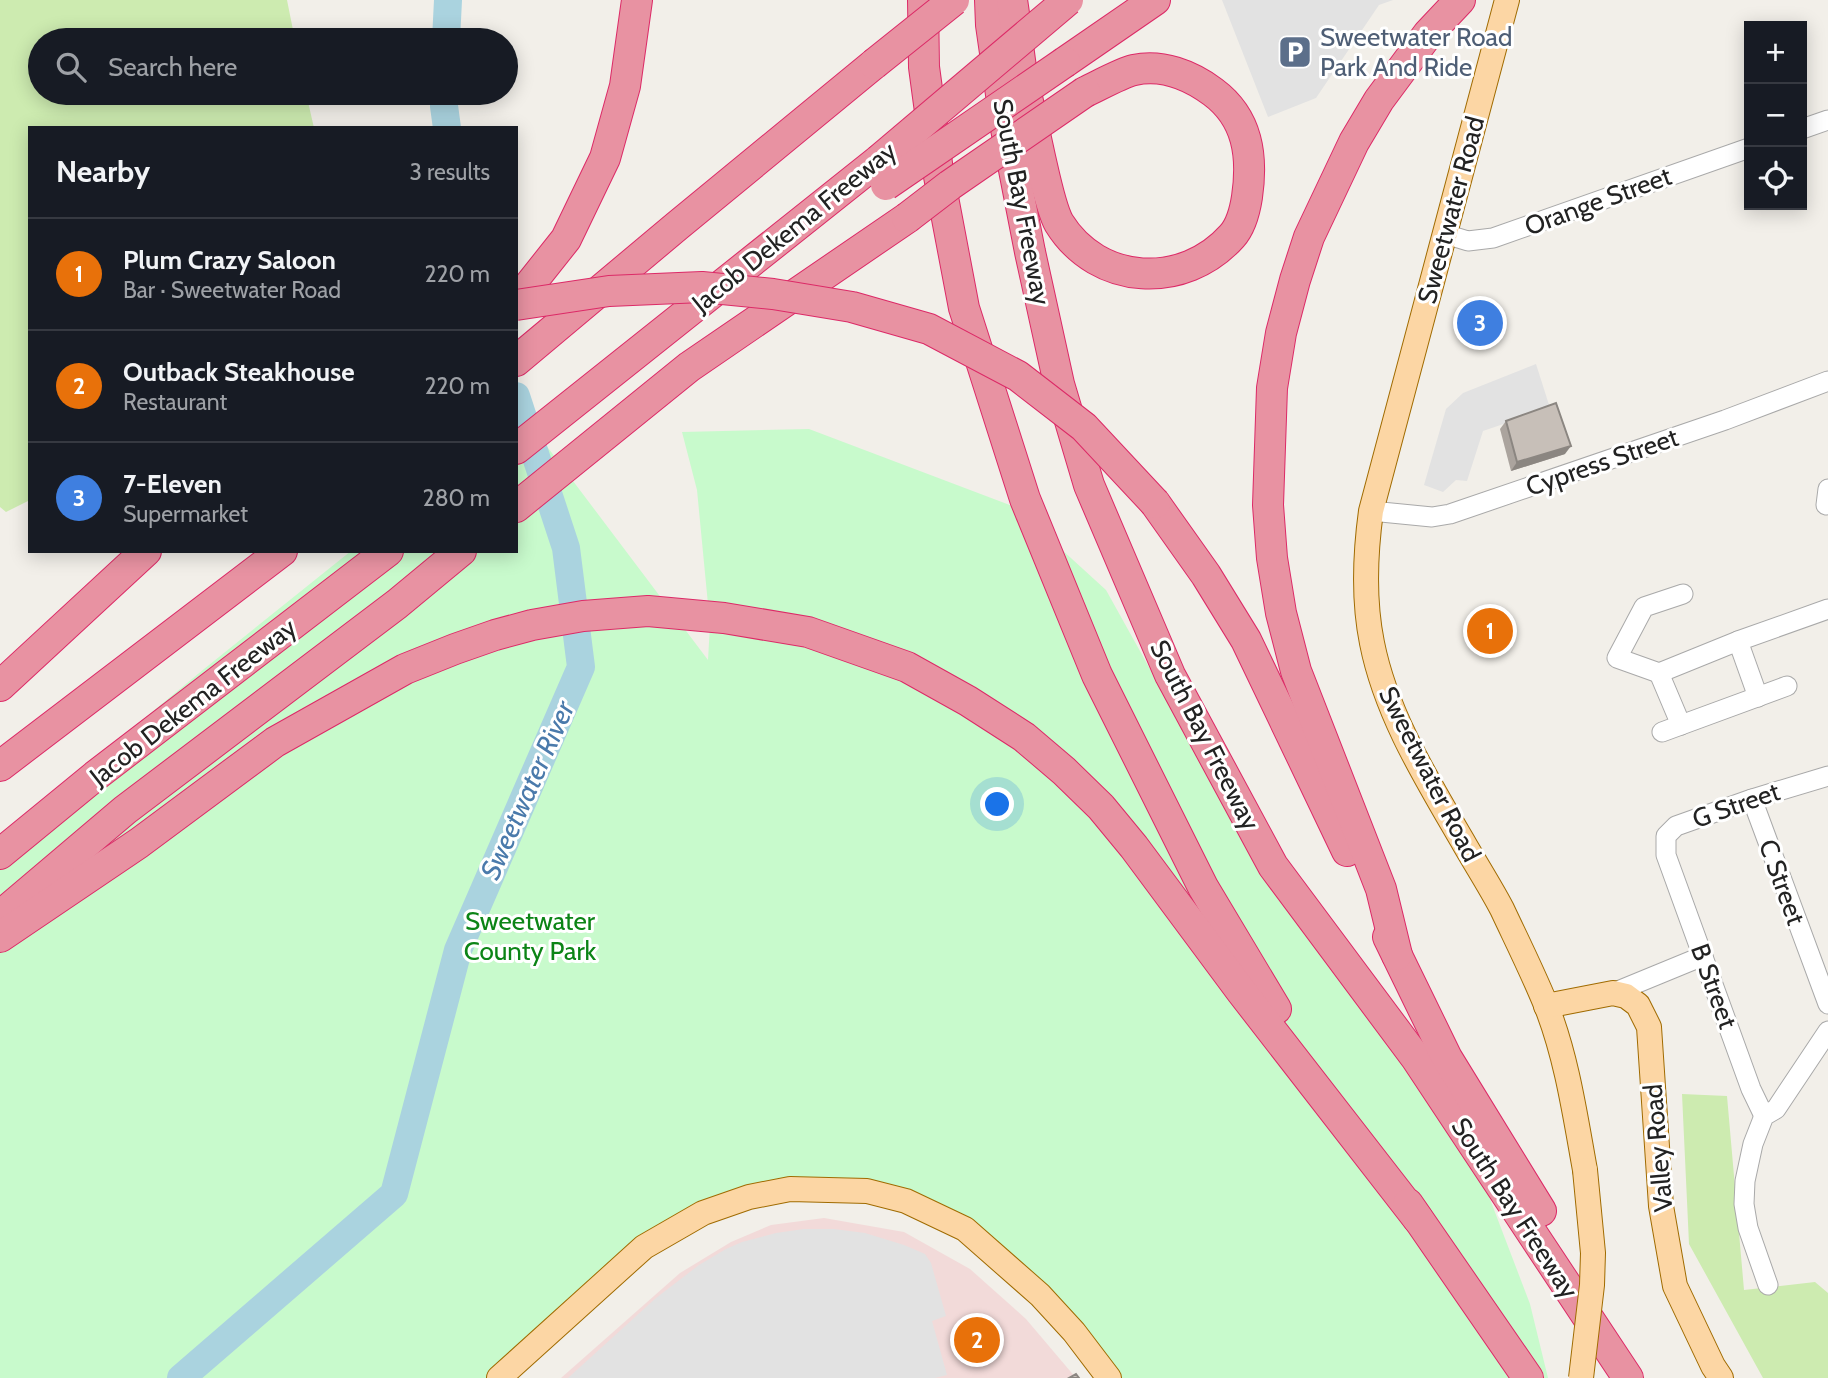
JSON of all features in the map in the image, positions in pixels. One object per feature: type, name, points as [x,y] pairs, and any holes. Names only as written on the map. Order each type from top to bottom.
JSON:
[{"type":"highway","points":[[905,0],[913,74],[938,171]]},
{"type":"highway","points":[[923,0],[925,67],[938,171],[964,309],[1025,499],[1097,675],[1203,887],[1270,1000],[1528,1378]]},
{"type":"highway","points":[[874,64],[891,32],[929,0]]},
{"type":"highway","points":[[518,360],[677,226],[954,0]]},
{"type":"highway","name":"South Bay Freeway","points":[[990,0],[991,25],[1009,143],[1059,384],[1089,485],[1170,676],[1273,866],[1416,1058],[1628,1378]]},
{"type":"highway","points":[[518,505],[689,367],[907,218],[950,185],[1034,127],[1085,92],[1133,70],[1169,69],[1200,82],[1226,101],[1250,151],[1245,211],[1234,234],[1209,256],[1181,270],[1140,275],[1111,267],[1082,250],[1059,222],[1045,180],[1034,127],[1022,72],[1012,0]]},
{"type":"highway","name":"Jacob Dekema Freeway","points":[[518,447],[778,241],[882,173],[1068,0]]},
{"type":"highway","points":[[882,173],[1065,62],[1155,0]]},
{"type":"highway","points":[[1397,955],[1381,889],[1296,671],[1281,613],[1272,558],[1268,505],[1273,379],[1291,293],[1309,237],[1360,131],[1379,100],[1428,34],[1460,0]]},
{"type":"highway","points":[[518,300],[566,239],[605,158],[625,86],[636,11]]},
{"type":"highway","points":[[518,303],[609,290],[702,287],[773,294],[852,307],[929,329],[1018,376],[1084,427],[1155,503],[1206,575],[1245,640],[1447,1058],[1640,1378]]},
{"type":"highway","points":[[0,687],[144,553]]},
{"type":"highway","points":[[0,766],[279,553]]},
{"type":"highway","name":"Jacob Dekema Freeway","points":[[0,854],[95,776],[386,553]]},
{"type":"highway","points":[[0,916],[125,810],[397,604],[459,553]]},
{"type":"highway","points":[[0,937],[139,843],[275,742],[405,669],[495,635],[583,616],[648,611],[723,618],[808,632],[907,667],[968,701],[1024,737],[1101,807],[1418,1219]]},
{"type":"main road","name":"Sweetwater Road","points":[[1507,0],[1371,511],[1366,547],[1366,590],[1372,643],[1391,705],[1410,746],[1500,906],[1546,1006],[1566,1069],[1585,1170],[1592,1253],[1592,1285],[1581,1378]]},
{"type":"main road","points":[[1546,1006],[1613,993]]},
{"type":"main road","name":"Valley Road","points":[[1613,993],[1626,996],[1638,1005],[1649,1027],[1661,1206],[1675,1286],[1721,1378]]},
{"type":"main road","points":[[499,1378],[644,1247],[703,1213],[748,1197],[790,1189],[867,1192],[906,1201],[965,1229],[1040,1295],[1074,1332],[1109,1378]]},
{"type":"street","points":[[1807,127],[1828,120]]},
{"type":"street","name":"Orange Street","points":[[1445,234],[1468,241],[1493,239],[1744,150]]},
{"type":"street","name":"Cypress Street","points":[[1371,511],[1432,517],[1450,514],[1725,420],[1828,381]]},
{"type":"street","points":[[1683,594],[1644,607],[1617,658],[1660,673],[1738,641],[1828,609]]},
{"type":"street","points":[[1738,641],[1758,697]]},
{"type":"street","points":[[1660,673],[1672,729],[1787,686]]},
{"type":"street","name":"G Street","points":[[1666,855],[1666,836],[1676,826],[1828,776]]},
{"type":"street","name":"C Street","points":[[1752,799],[1828,1004]]},
{"type":"street","name":"B Street","points":[[1666,855],[1751,1089],[1764,1116]]},
{"type":"street","points":[[1613,993],[1703,956]]},
{"type":"street","points":[[1768,1285],[1748,1228],[1744,1204],[1745,1181],[1753,1144],[1764,1116],[1776,1109],[1828,1031]]},
{"type":"shaded area","name":"Sweetwater Road Park And Ride","points":[[1222,0],[1393,0],[1379,5],[1316,98],[1268,117]]},
{"type":"shaded area","points":[[1536,364],[1550,408],[1483,431],[1467,481],[1456,480],[1443,492],[1424,485],[1446,409],[1463,393]]},
{"type":"shaded area","points":[[824,1218],[904,1232],[970,1269],[1026,1319],[1076,1378],[561,1378],[680,1273],[731,1242],[771,1225]]},
{"type":"shaded area","points":[[804,1229],[865,1233],[925,1254],[931,1263],[946,1316],[932,1321],[947,1375],[935,1378],[568,1378],[656,1298],[699,1265],[742,1242]]},
{"type":"green space","points":[[0,0],[287,0],[293,28],[28,28],[28,105],[309,105],[314,126],[28,126],[28,501],[6,512],[0,507]]},
{"type":"green space","name":"Sweetwater County Park","points":[[524,416],[708,660],[710,625],[697,490],[682,432],[809,429],[1015,507],[1106,590],[1160,687],[1464,1131],[1530,1304],[1548,1378],[1112,1378],[965,1230],[841,1189],[684,1223],[502,1378],[0,1378],[0,838],[349,553],[518,553],[518,420]]},
{"type":"green space","points":[[1682,1094],[1727,1096],[1744,1290],[1815,1282],[1828,1293],[1828,1378],[1763,1378],[1689,1244]]},
{"type":"building","points":[[1556,403],[1571,446],[1517,462],[1506,421]]},
{"type":"waterway","name":"Sweetwater River","points":[[447,28],[448,0]]},
{"type":"waterway","name":"Sweetwater River","points":[[444,105],[447,126]]},
{"type":"waterway","name":"Sweetwater River","points":[[181,1378],[394,1194],[458,950],[581,667],[566,548],[518,402]]},
{"type":"place","name":"Sweetwater Road Park And Ride","points":[[1295,52]]},
{"type":"place","name":"7-Eleven","points":[[1480,323]]},
{"type":"place","name":"Plum Crazy Saloon","points":[[1490,631]]},
{"type":"place","name":"Outback Steakhouse","points":[[977,1340]]}]
